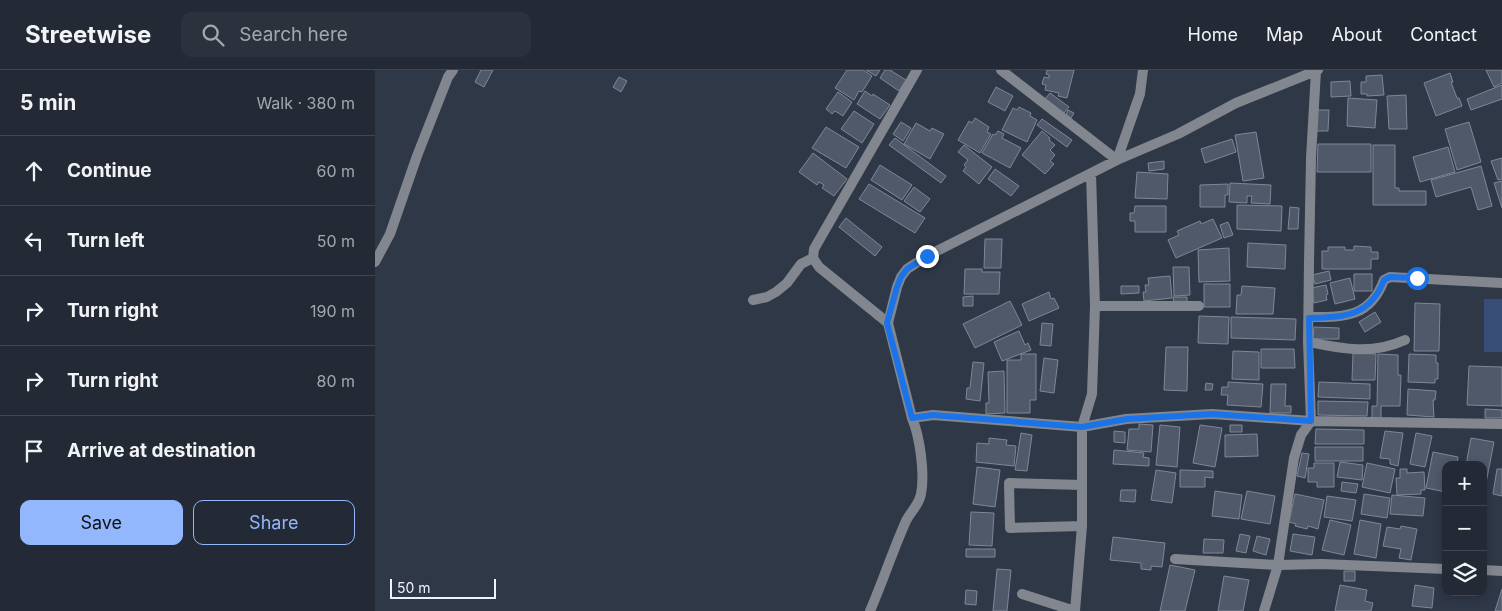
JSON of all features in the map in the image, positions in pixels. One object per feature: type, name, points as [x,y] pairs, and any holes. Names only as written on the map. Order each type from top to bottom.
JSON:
[{"type":"street","points":[[375,262],[390,234],[417,156],[448,77],[453,70]]},
{"type":"street","points":[[887,323],[823,272],[813,258],[814,249],[917,70]]},
{"type":"street","points":[[1001,70],[1117,160]]},
{"type":"street","points":[[1117,160],[1140,94],[1143,70]]},
{"type":"street","points":[[871,611],[907,518],[919,501],[921,492],[916,427],[887,323],[897,287],[907,269],[927,256],[1117,160],[1178,134],[1236,103],[1317,71],[1311,158],[1308,342],[1311,421],[1301,435],[1294,458],[1277,565],[1264,611]]},
{"type":"street","points":[[1023,594],[1075,611],[1082,526],[1082,427],[1092,394],[1095,306],[1091,173]]},
{"type":"street","points":[[753,300],[767,297],[776,292],[787,283],[801,264],[813,258]]},
{"type":"street","points":[[1309,318],[1339,317],[1369,306],[1384,280],[1390,277],[1502,283]]},
{"type":"street","points":[[1095,306],[1199,306]]},
{"type":"street","points":[[1308,342],[1335,347],[1377,349],[1405,340]]},
{"type":"street","points":[[912,418],[933,415],[1082,427],[1127,419],[1212,414],[1311,421],[1502,424]]},
{"type":"street","points":[[1082,485],[1009,483],[1010,528],[1082,526]]},
{"type":"street","points":[[1175,559],[1277,565],[1321,564],[1442,569]]},
{"type":"street","points":[[1487,570],[1502,571]]},
{"type":"shaded area","points":[[1484,299],[1502,299],[1502,352],[1484,352]]},
{"type":"building","points":[[481,70],[493,70],[484,87],[475,82]]},
{"type":"building","points":[[847,70],[863,70],[872,76],[862,92],[859,91],[854,100],[835,88]]},
{"type":"building","points":[[866,70],[880,70],[876,76]]},
{"type":"building","points":[[885,70],[890,70],[906,80],[899,91],[880,78]]},
{"type":"building","points":[[1047,70],[1074,70],[1067,98],[1058,96],[1059,93],[1045,90],[1046,85],[1042,84],[1044,77],[1049,78],[1049,75],[1046,74]]},
{"type":"building","points":[[1486,70],[1502,70],[1502,83],[1494,87]]},
{"type":"building","points":[[1450,73],[1453,82],[1451,82],[1462,106],[1436,116],[1424,83]]},
{"type":"building","points":[[1382,75],[1384,95],[1367,96],[1367,94],[1361,94],[1361,82],[1366,82],[1366,76]]},
{"type":"building","points":[[619,77],[627,81],[621,92],[613,87]]},
{"type":"building","points":[[1350,81],[1351,96],[1331,97],[1331,82]]},
{"type":"building","points":[[1502,85],[1502,99],[1471,110],[1467,99]]},
{"type":"building","points":[[996,87],[1013,96],[1005,111],[988,102]]},
{"type":"building","points":[[865,91],[890,105],[880,119],[857,104]]},
{"type":"building","points":[[838,92],[852,102],[843,116],[835,111],[832,114],[826,109]]},
{"type":"building","points":[[1050,93],[1069,107],[1064,113],[1045,99]]},
{"type":"building","points":[[1406,95],[1407,129],[1389,129],[1387,96]]},
{"type":"building","points":[[1348,98],[1377,100],[1375,128],[1347,126]]},
{"type":"building","points":[[1019,107],[1031,113],[1030,116],[1037,120],[1027,142],[1002,130],[1013,108],[1017,110]]},
{"type":"building","points":[[1068,110],[1074,113],[1071,118],[1066,115]]},
{"type":"building","points":[[1317,110],[1329,110],[1328,131],[1316,131]]},
{"type":"building","points":[[854,111],[874,124],[862,143],[841,129]]},
{"type":"building","points":[[975,118],[989,127],[987,132],[991,134],[980,153],[958,140],[969,121],[972,123]]},
{"type":"building","points":[[1042,119],[1072,140],[1067,147],[1037,125]]},
{"type":"building","points":[[901,122],[911,128],[903,141],[893,134]]},
{"type":"building","points":[[1469,122],[1481,162],[1457,170],[1445,129]]},
{"type":"building","points":[[916,123],[930,131],[932,128],[944,134],[930,159],[904,144]]},
{"type":"building","points":[[826,127],[859,147],[846,168],[812,148]]},
{"type":"building","points":[[998,131],[1004,134],[1002,138],[1021,148],[1010,168],[982,153],[993,134],[995,135]]},
{"type":"building","points":[[1042,131],[1055,145],[1050,150],[1055,155],[1050,161],[1054,164],[1045,174],[1022,155]]},
{"type":"building","points":[[1256,132],[1264,178],[1243,181],[1235,135]]},
{"type":"building","points":[[895,138],[946,176],[941,183],[889,145]]},
{"type":"building","points":[[1232,139],[1236,152],[1205,163],[1201,149]]},
{"type":"building","points":[[1318,144],[1371,144],[1371,172],[1317,172]]},
{"type":"building","points":[[964,145],[992,167],[979,184],[963,171],[966,167],[964,165],[968,160],[958,152]]},
{"type":"building","points":[[1373,145],[1395,145],[1395,188],[1399,188],[1399,191],[1426,191],[1426,205],[1373,205]]},
{"type":"building","points":[[1448,147],[1455,172],[1420,182],[1413,157]]},
{"type":"building","points":[[813,153],[847,179],[834,196],[822,188],[824,185],[819,182],[817,185],[799,172]]},
{"type":"building","points":[[1502,158],[1502,179],[1498,180],[1491,161]]},
{"type":"building","points":[[1164,161],[1164,169],[1149,171],[1148,163]]},
{"type":"building","points":[[880,165],[912,185],[902,200],[871,180]]},
{"type":"building","points":[[1481,166],[1492,206],[1478,210],[1471,187],[1436,197],[1431,180]]},
{"type":"building","points":[[995,169],[1019,186],[1011,196],[988,179]]},
{"type":"building","points":[[1137,172],[1168,174],[1167,199],[1135,198]]},
{"type":"building","points":[[1502,181],[1502,208],[1494,183]]},
{"type":"building","points":[[1230,183],[1271,185],[1270,204],[1251,203],[1252,196],[1247,196],[1247,203],[1229,202]]},
{"type":"building","points":[[869,184],[925,218],[915,233],[859,199]]},
{"type":"building","points":[[1228,184],[1228,195],[1225,195],[1225,207],[1200,207],[1200,185]]},
{"type":"building","points":[[914,187],[930,199],[920,212],[904,201]]},
{"type":"building","points":[[1237,205],[1282,206],[1281,231],[1237,229]]},
{"type":"building","points":[[1135,206],[1166,206],[1166,232],[1135,232],[1135,221],[1130,221],[1130,213],[1134,213]]},
{"type":"building","points":[[1290,207],[1299,208],[1298,229],[1288,229]]},
{"type":"building","points":[[846,218],[882,247],[875,256],[839,227]]},
{"type":"building","points":[[1213,219],[1222,238],[1176,258],[1168,240],[1179,235],[1177,231],[1200,221],[1201,224]]},
{"type":"building","points":[[1228,222],[1233,235],[1224,238],[1220,225]]},
{"type":"building","points":[[985,239],[1002,239],[1001,268],[984,268]]},
{"type":"building","points":[[1248,243],[1286,245],[1285,269],[1247,267]]},
{"type":"building","points":[[1354,246],[1371,247],[1371,252],[1378,252],[1378,259],[1371,259],[1371,269],[1322,269],[1322,251],[1328,251],[1328,247],[1345,247],[1345,250],[1354,250]]},
{"type":"building","points":[[1229,248],[1230,281],[1199,282],[1198,250]]},
{"type":"building","points":[[1173,267],[1189,267],[1190,295],[1174,296]]},
{"type":"building","points":[[965,269],[982,269],[982,272],[1000,272],[999,294],[964,294]]},
{"type":"building","points":[[1329,271],[1331,280],[1315,284],[1312,275]]},
{"type":"building","points":[[1354,274],[1372,274],[1372,291],[1354,291]]},
{"type":"building","points":[[1170,276],[1172,298],[1144,301],[1143,292],[1146,292],[1145,285],[1149,285],[1148,278]]},
{"type":"building","points":[[1350,278],[1355,299],[1335,304],[1330,283]]},
{"type":"building","points":[[1204,284],[1230,284],[1230,307],[1204,307]]},
{"type":"building","points":[[1326,285],[1327,300],[1314,303],[1311,288]]},
{"type":"building","points":[[1121,286],[1139,286],[1139,293],[1121,294]]},
{"type":"building","points":[[1242,286],[1275,288],[1273,314],[1236,314],[1237,295],[1241,295]]},
{"type":"building","points":[[1049,292],[1051,299],[1054,298],[1059,308],[1029,321],[1022,304]]},
{"type":"building","points":[[973,296],[973,306],[963,306],[963,297]]},
{"type":"building","points":[[1173,297],[1187,297],[1187,303],[1174,304]]},
{"type":"building","points":[[1010,301],[1022,325],[975,348],[963,324]]},
{"type":"building","points":[[1415,303],[1440,304],[1439,351],[1414,351]]},
{"type":"building","points":[[1375,312],[1381,322],[1365,332],[1359,322]]},
{"type":"building","points":[[1199,316],[1229,317],[1228,344],[1198,343]]},
{"type":"building","points":[[1231,317],[1296,319],[1295,340],[1231,338]]},
{"type":"building","points":[[1042,323],[1053,324],[1051,346],[1040,345]]},
{"type":"building","points":[[1314,327],[1339,328],[1339,339],[1313,339]]},
{"type":"building","points":[[1019,331],[1025,345],[1028,343],[1031,350],[1002,361],[994,342]]},
{"type":"building","points":[[1166,347],[1188,347],[1187,391],[1164,390]]},
{"type":"building","points":[[1261,349],[1294,349],[1295,368],[1261,368]]},
{"type":"building","points":[[1233,351],[1259,352],[1259,380],[1232,379]]},
{"type":"building","points":[[1353,353],[1376,354],[1375,380],[1352,380]]},
{"type":"building","points":[[1021,354],[1036,354],[1036,400],[1030,400],[1030,413],[1007,413],[1007,360],[1021,360]]},
{"type":"building","points":[[1378,354],[1398,355],[1398,375],[1401,375],[1400,406],[1381,406],[1381,418],[1372,418],[1372,406],[1377,406]]},
{"type":"building","points":[[1409,354],[1436,355],[1438,379],[1435,379],[1435,383],[1408,382]]},
{"type":"building","points":[[1044,358],[1058,360],[1054,393],[1040,391]]},
{"type":"building","points":[[973,362],[984,363],[980,401],[966,399],[967,388],[970,388]]},
{"type":"building","points":[[1469,366],[1502,367],[1502,406],[1467,405]]},
{"type":"building","points":[[1004,371],[1005,413],[986,414],[986,403],[989,403],[988,372]]},
{"type":"building","points":[[1228,382],[1263,384],[1261,407],[1227,405],[1228,395],[1221,395],[1222,387],[1228,387]]},
{"type":"building","points":[[1319,382],[1370,384],[1370,399],[1318,397]]},
{"type":"building","points":[[1206,383],[1213,384],[1212,390],[1205,390]]},
{"type":"building","points":[[1271,384],[1286,384],[1285,406],[1291,406],[1291,413],[1270,413]]},
{"type":"building","points":[[1408,389],[1436,391],[1435,400],[1433,400],[1434,417],[1407,415]]},
{"type":"building","points":[[1318,401],[1368,402],[1367,416],[1318,415]]},
{"type":"building","points":[[1485,409],[1502,410],[1502,418],[1485,418]]},
{"type":"building","points":[[1139,424],[1153,425],[1151,452],[1127,450],[1129,429],[1139,429]]},
{"type":"building","points":[[1160,425],[1180,427],[1177,467],[1156,465]]},
{"type":"building","points":[[1200,425],[1222,428],[1215,467],[1193,463]]},
{"type":"building","points":[[1230,425],[1242,425],[1242,432],[1230,432]]},
{"type":"building","points":[[1316,429],[1364,430],[1364,444],[1315,444]]},
{"type":"building","points":[[1114,431],[1125,432],[1125,443],[1114,442]]},
{"type":"building","points":[[1385,431],[1403,433],[1398,466],[1390,464],[1390,459],[1380,458]]},
{"type":"building","points":[[1021,433],[1032,435],[1027,471],[1015,470]]},
{"type":"building","points":[[1416,433],[1432,436],[1425,467],[1410,464]]},
{"type":"building","points":[[1257,434],[1258,456],[1225,457],[1225,435]]},
{"type":"building","points":[[989,438],[1007,440],[1006,445],[1016,446],[1014,466],[976,462],[977,443],[989,444]]},
{"type":"building","points":[[1471,438],[1494,442],[1487,478],[1487,461],[1467,461]]},
{"type":"building","points":[[1315,447],[1363,447],[1363,461],[1315,461]]},
{"type":"building","points":[[1114,450],[1144,453],[1143,457],[1149,458],[1149,466],[1113,464]]},
{"type":"building","points":[[1433,452],[1458,457],[1458,461],[1442,461],[1442,491],[1426,488]]},
{"type":"building","points":[[1302,453],[1309,454],[1305,478],[1297,476]]},
{"type":"building","points":[[1340,462],[1363,465],[1362,480],[1337,477]]},
{"type":"building","points":[[1314,463],[1334,463],[1334,487],[1317,487],[1317,482],[1308,482],[1308,468],[1314,468]]},
{"type":"building","points":[[1367,463],[1395,469],[1390,493],[1362,487]]},
{"type":"building","points":[[977,467],[1000,470],[995,507],[973,504]]},
{"type":"building","points":[[1400,469],[1407,469],[1407,473],[1424,472],[1425,490],[1421,490],[1421,494],[1397,495],[1396,478],[1400,478]]},
{"type":"building","points":[[1497,469],[1502,469],[1502,496],[1493,494]]},
{"type":"building","points":[[1156,470],[1176,473],[1172,503],[1151,500]]},
{"type":"building","points":[[1180,470],[1213,471],[1213,478],[1205,477],[1205,487],[1180,487]]},
{"type":"building","points":[[1342,482],[1358,484],[1356,493],[1341,491]]},
{"type":"building","points":[[1121,490],[1136,490],[1135,502],[1120,501]]},
{"type":"building","points":[[1215,491],[1242,495],[1239,519],[1212,516]]},
{"type":"building","points":[[1247,491],[1275,496],[1270,524],[1241,519]]},
{"type":"building","points":[[1295,494],[1324,500],[1318,529],[1308,526],[1307,529],[1295,526],[1296,524],[1289,522]]},
{"type":"building","points":[[1364,494],[1390,498],[1387,518],[1361,514]]},
{"type":"building","points":[[1392,495],[1425,498],[1423,516],[1390,514]]},
{"type":"building","points":[[1327,496],[1356,500],[1352,521],[1324,517]]},
{"type":"building","points":[[971,512],[994,513],[992,546],[969,545]]},
{"type":"building","points":[[1330,520],[1351,525],[1344,555],[1322,550]]},
{"type":"building","points":[[1360,520],[1381,524],[1376,558],[1354,554]]},
{"type":"building","points":[[1401,526],[1417,529],[1411,560],[1399,558],[1401,549],[1383,546],[1387,527],[1400,529]]},
{"type":"building","points":[[1240,534],[1250,536],[1246,553],[1236,551]]},
{"type":"building","points":[[1293,534],[1315,537],[1312,555],[1290,551]]},
{"type":"building","points":[[1257,536],[1270,539],[1266,555],[1253,551]]},
{"type":"building","points":[[1113,537],[1165,543],[1162,567],[1151,566],[1151,570],[1141,569],[1141,563],[1110,560]]},
{"type":"building","points":[[1204,539],[1224,540],[1223,553],[1203,553]]},
{"type":"building","points":[[966,549],[995,549],[995,557],[966,557]]},
{"type":"building","points":[[1170,565],[1195,570],[1185,611],[1160,611]]},
{"type":"building","points":[[997,569],[1011,570],[1007,611],[993,611]]},
{"type":"building","points":[[1344,571],[1355,571],[1355,581],[1344,581]]},
{"type":"building","points":[[1224,576],[1249,580],[1243,611],[1218,611]]},
{"type":"building","points":[[1340,585],[1367,590],[1365,601],[1373,603],[1371,611],[1335,611]]},
{"type":"building","points":[[1415,585],[1434,588],[1432,608],[1412,606]]},
{"type":"building","points":[[1502,589],[1502,611],[1495,611]]},
{"type":"building","points":[[966,590],[977,591],[976,605],[965,604]]},
{"type":"route","points":[[927,256],[907,269],[901,277],[887,323],[912,418],[933,415],[1082,427],[1127,419],[1212,414],[1311,421],[1309,318],[1339,317],[1354,313],[1369,306],[1384,280],[1390,277],[1417,278]]}]
